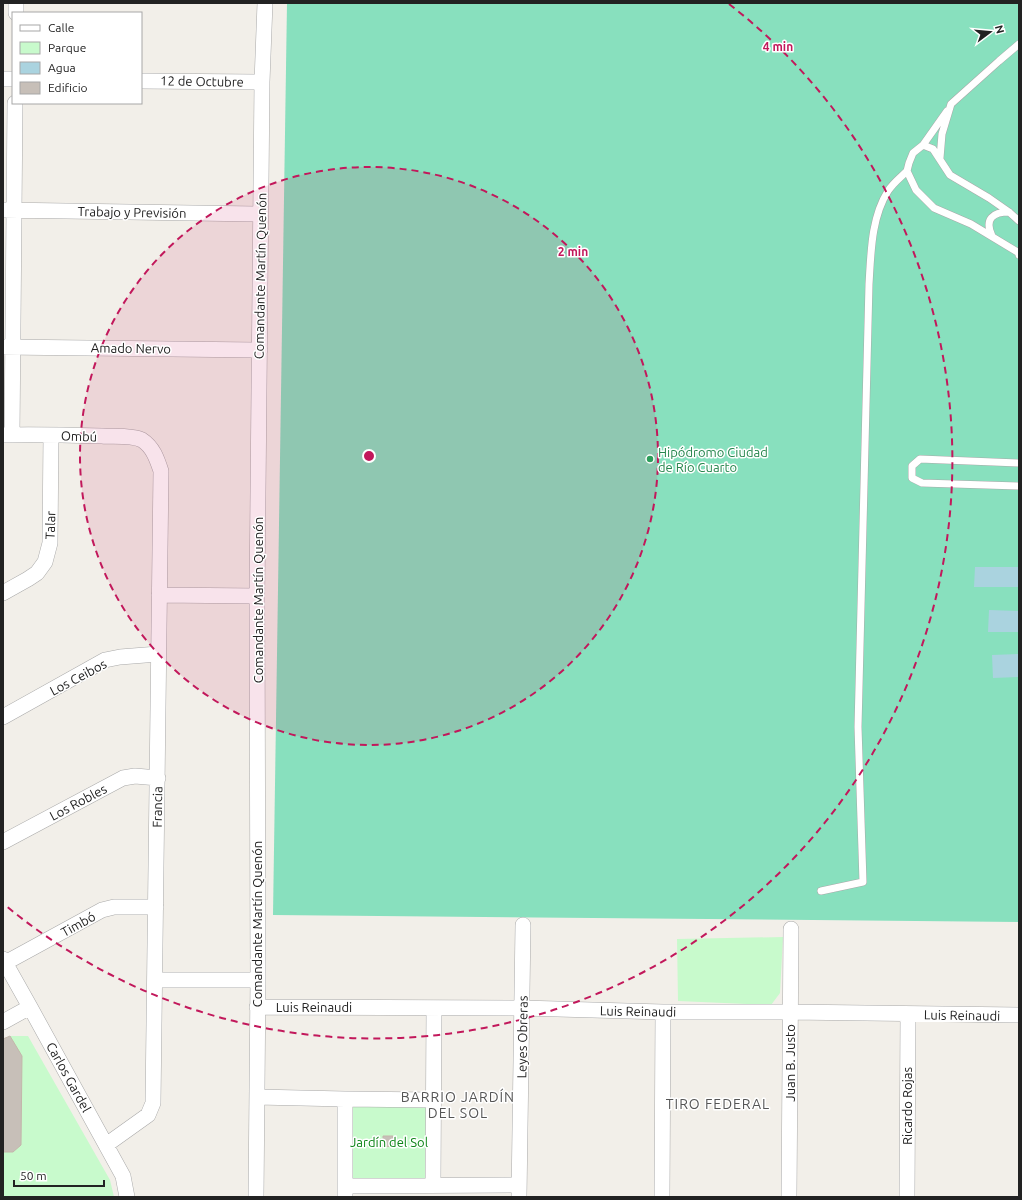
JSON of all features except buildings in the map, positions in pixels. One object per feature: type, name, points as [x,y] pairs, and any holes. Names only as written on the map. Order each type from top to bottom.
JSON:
[{"type":"street","name":"Comandante Martín Quenón","points":[[256,1197],[258,980],[257,596],[264,3]]},
{"type":"street","name":"12 de Octubre","points":[[142,81],[262,82]]},
{"type":"street","points":[[7,435],[8,210],[15,104]]},
{"type":"street","name":"Trabajo y Previsión","points":[[8,210],[261,214]]},
{"type":"street","name":"Amado Nervo","points":[[8,347],[260,350]]},
{"type":"street","name":"Ombú","points":[[7,435],[128,437],[141,440],[151,449]]},
{"type":"street","name":"Talar","points":[[3,593],[28,579],[37,572],[45,562],[50,543],[52,435]]},
{"type":"street","name":"Francia","points":[[106,1145],[148,1115],[153,1103],[161,471],[157,458],[151,449]]},
{"type":"street","points":[[159,595],[257,596]]},
{"type":"street","name":"Los Ceibos","points":[[3,717],[105,660],[120,657],[158,654]]},
{"type":"street","name":"Los Robles","points":[[3,842],[123,778],[135,776],[158,778]]},
{"type":"street","name":"Timbó","points":[[4,961],[102,910],[114,907],[156,907]]},
{"type":"street","name":"Leyes Obreras","points":[[519,1191],[523,925]]},
{"type":"street","name":"Juan B. Justo","points":[[789,1197],[791,929]]},
{"type":"street","name":"Carlos Gardel","points":[[4,961],[123,1176],[126,1197]]},
{"type":"street","points":[[155,980],[258,980]]},
{"type":"street","points":[[3,1022],[30,1007]]},
{"type":"street","name":"Luis Reinaudi","points":[[257,1007],[522,1008],[663,1012],[1019,1015]]},
{"type":"street","points":[[433,1186],[434,1008]]},
{"type":"street","points":[[662,1197],[663,1012]]},
{"type":"street","name":"Ricardo Rojas","points":[[907,1197],[908,1014]]},
{"type":"street","points":[[257,1097],[433,1100]]},
{"type":"street","points":[[345,1099],[345,1191],[433,1186],[519,1191]]},
{"type":"lane","points":[[821,891],[863,882],[858,727],[871,243],[881,206],[888,190],[907,171],[913,153],[923,145],[952,104],[1019,44]]},
{"type":"lane","points":[[940,158],[942,134],[952,104]]},
{"type":"lane","points":[[923,145],[934,149],[950,175],[1009,212],[1019,221]]},
{"type":"lane","points":[[907,171],[916,190],[934,208],[971,224],[1019,253],[1019,255]]},
{"type":"lane","points":[[992,236],[989,226],[991,217],[998,213],[1009,212]]},
{"type":"lane","points":[[1019,463],[920,459],[912,466],[912,478],[922,483],[1019,486]]},
{"type":"green space","name":"Hipódromo Ciudad de Río Cuarto","points":[[287,3],[1019,3],[1019,922],[273,915]]},
{"type":"green space","points":[[783,937],[780,993],[771,1005],[678,1001],[677,939]]},
{"type":"green space","points":[[10,1036],[28,1036],[110,1180],[114,1197],[3,1197],[3,1039]]},
{"type":"green space","name":"Jardín del Sol","points":[[353,1105],[426,1106],[425,1179],[352,1179]]},
{"type":"water","points":[[975,567],[1019,567],[1019,587],[974,587]]},
{"type":"water","points":[[989,610],[1019,611],[1019,632],[988,632]]},
{"type":"water","points":[[1019,654],[1019,677],[993,678],[992,655]]},
{"type":"place","name":"Hipódromo Ciudad de Río Cuarto","points":[[650,459]]},
{"type":"district","name":"TIRO FEDERAL","points":[[718,1104]]},
{"type":"district","name":"BARRIO JARDÍN DEL SOL","points":[[458,1106]]}]
